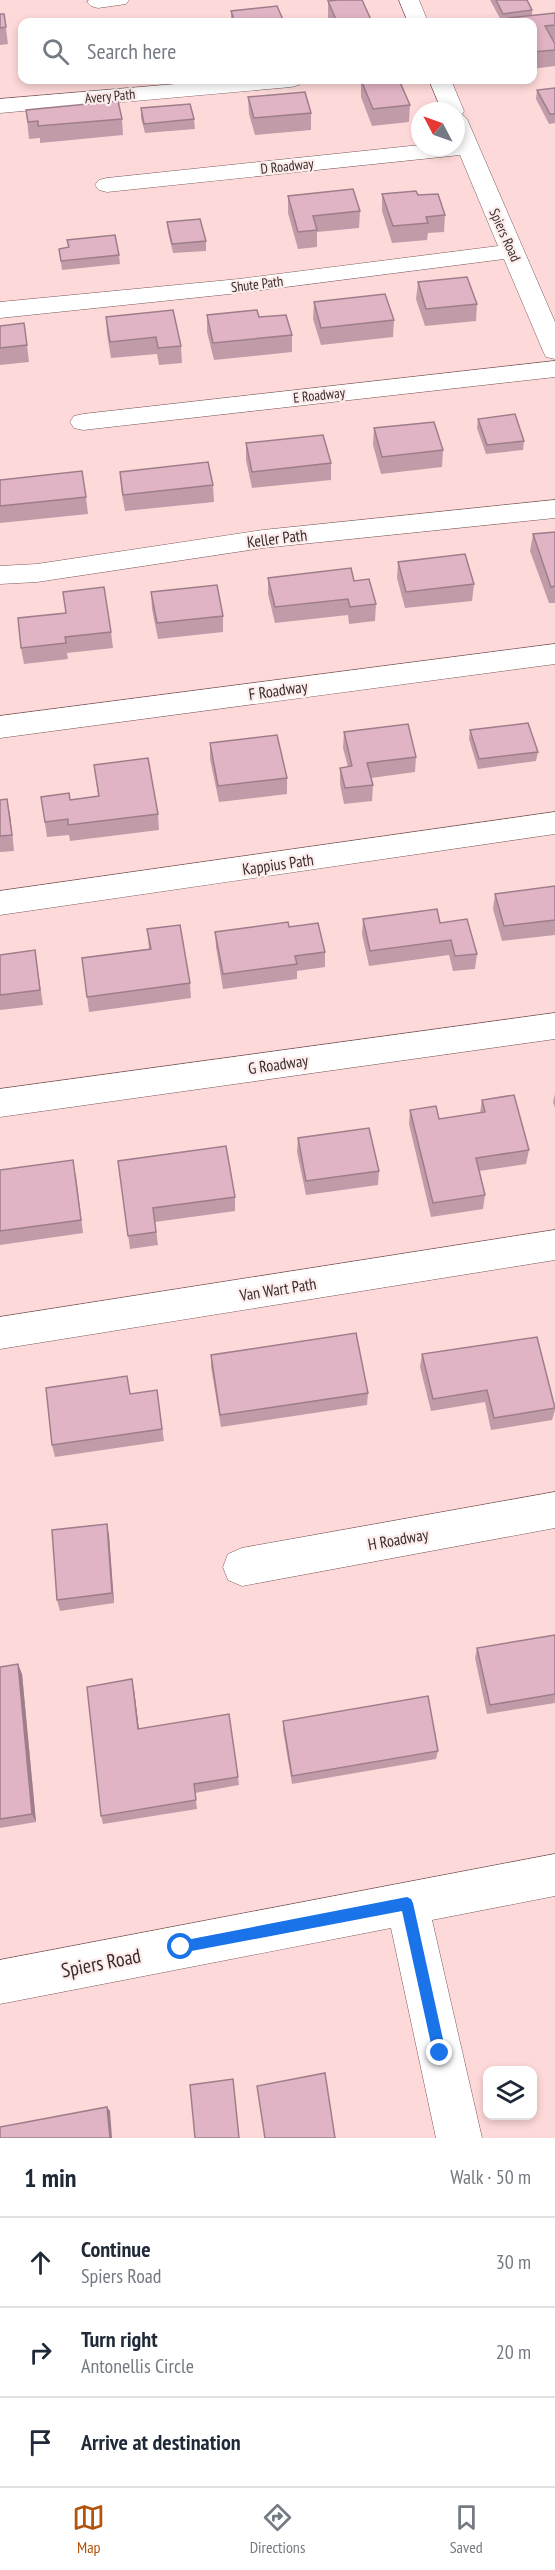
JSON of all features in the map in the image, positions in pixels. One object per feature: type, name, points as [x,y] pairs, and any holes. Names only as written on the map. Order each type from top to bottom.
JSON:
[{"type":"street","points":[[98,3],[119,0]]},
{"type":"street","points":[[409,0],[416,18]]},
{"type":"street","name":"Avery Path","points":[[0,106],[246,84]]},
{"type":"street","points":[[442,84],[449,102]]},
{"type":"street","name":"Spiers Road","points":[[465,142],[555,351]]},
{"type":"street","name":"D Roadway","points":[[107,185],[467,147]]},
{"type":"street","name":"Shute Path","points":[[0,310],[239,286],[513,251]]},
{"type":"street","name":"E Roadway","points":[[83,422],[555,369]]},
{"type":"street","name":"Keller Path","points":[[0,575],[37,573],[263,539],[555,509]]},
{"type":"street","name":"F Roadway","points":[[0,727],[555,654]]},
{"type":"street","name":"Kappius Path","points":[[0,903],[555,823]]},
{"type":"street","name":"G Roadway","points":[[0,1103],[555,1026]]},
{"type":"street","name":"Van Wart Path","points":[[0,1333],[555,1245]]},
{"type":"street","name":"H Roadway","points":[[242,1567],[555,1510]]},
{"type":"street","name":"Spiers Road","points":[[0,1982],[555,1875]]},
{"type":"street","points":[[407,1903],[459,2138]]},
{"type":"building","points":[[362,0],[370,18],[335,18],[328,1]]},
{"type":"building","points":[[496,0],[527,0],[532,10],[503,14]]},
{"type":"building","points":[[277,6],[282,18],[234,18],[231,11]]},
{"type":"building","points":[[555,13],[555,25],[545,26],[555,44],[555,50],[537,52],[537,18],[508,18]]},
{"type":"building","points":[[0,14],[4,14],[6,27],[0,28]]},
{"type":"building","points":[[363,84],[401,84],[410,105],[373,109]]},
{"type":"building","points":[[555,88],[555,114],[550,114],[537,90]]},
{"type":"building","points":[[305,92],[311,113],[254,118],[248,97]]},
{"type":"building","points":[[118,101],[122,119],[38,126],[38,121],[28,122],[26,110]]},
{"type":"building","points":[[190,104],[194,119],[144,124],[141,108]]},
{"type":"building","points":[[353,189],[360,211],[313,216],[317,230],[298,232],[288,196]]},
{"type":"building","points":[[416,191],[418,195],[438,194],[445,215],[426,217],[428,223],[393,226],[382,194]]},
{"type":"building","points":[[200,219],[206,241],[172,244],[167,222]]},
{"type":"building","points":[[115,235],[119,255],[61,261],[59,249],[69,247],[67,240]]},
{"type":"building","points":[[467,277],[477,304],[426,309],[418,282]]},
{"type":"building","points":[[385,294],[394,320],[321,328],[314,302]]},
{"type":"building","points":[[173,310],[181,346],[158,348],[156,337],[110,342],[106,317]]},
{"type":"building","points":[[257,310],[259,317],[286,315],[292,335],[213,343],[207,315]]},
{"type":"building","points":[[24,323],[27,345],[0,348],[0,326]]},
{"type":"building","points":[[515,414],[524,441],[487,445],[478,419]]},
{"type":"building","points":[[434,422],[443,450],[382,457],[374,428]]},
{"type":"building","points":[[323,435],[331,463],[252,472],[246,443]]},
{"type":"building","points":[[208,462],[213,485],[123,495],[120,472]]},
{"type":"building","points":[[82,471],[86,497],[0,506],[0,480]]},
{"type":"building","points":[[555,532],[555,586],[551,587],[533,534]]},
{"type":"building","points":[[465,554],[474,584],[406,592],[398,562]]},
{"type":"building","points":[[351,568],[354,581],[369,579],[376,604],[350,607],[348,599],[275,607],[268,578]]},
{"type":"building","points":[[217,585],[223,616],[157,623],[151,592]]},
{"type":"building","points":[[104,587],[111,632],[65,637],[66,643],[21,648],[18,618],[66,613],[63,592]]},
{"type":"building","points":[[528,723],[538,752],[479,759],[470,730]]},
{"type":"building","points":[[408,724],[416,757],[367,763],[373,785],[345,788],[340,768],[352,766],[344,732]]},
{"type":"building","points":[[277,735],[287,778],[218,786],[210,743]]},
{"type":"building","points":[[148,758],[158,814],[68,825],[68,819],[45,822],[41,797],[69,793],[70,800],[99,796],[94,765]]},
{"type":"building","points":[[7,799],[12,835],[0,836],[0,800]]},
{"type":"building","points":[[555,886],[555,920],[504,926],[495,894]]},
{"type":"building","points":[[437,909],[440,923],[467,919],[477,954],[455,956],[451,940],[370,951],[363,919]]},
{"type":"building","points":[[288,922],[289,927],[318,923],[325,952],[295,956],[297,964],[223,974],[215,932]]},
{"type":"building","points":[[180,925],[190,983],[87,997],[82,958],[151,949],[147,929]]},
{"type":"building","points":[[35,950],[40,990],[0,995],[0,955]]},
{"type":"building","points":[[514,1095],[529,1150],[476,1158],[485,1195],[433,1203],[410,1110],[436,1106],[439,1119],[485,1112],[482,1100]]},
{"type":"building","points":[[369,1128],[379,1171],[306,1181],[298,1138]]},
{"type":"building","points":[[226,1146],[235,1197],[153,1208],[156,1232],[128,1236],[118,1161]]},
{"type":"building","points":[[73,1160],[81,1220],[0,1231],[0,1170]]},
{"type":"building","points":[[356,1333],[368,1393],[220,1415],[211,1355]]},
{"type":"building","points":[[537,1337],[555,1408],[494,1418],[487,1390],[433,1399],[422,1354]]},
{"type":"building","points":[[127,1376],[130,1394],[157,1390],[162,1429],[52,1445],[46,1388]]},
{"type":"building","points":[[107,1524],[112,1593],[57,1600],[52,1530]]},
{"type":"building","points":[[555,1635],[555,1694],[490,1705],[477,1648]]},
{"type":"building","points":[[18,1664],[32,1814],[0,1819],[0,1667]]},
{"type":"building","points":[[132,1679],[138,1729],[229,1714],[238,1777],[194,1784],[196,1800],[101,1816],[87,1687]]},
{"type":"building","points":[[428,1696],[438,1751],[292,1776],[283,1721]]},
{"type":"building","points":[[325,2073],[335,2138],[265,2138],[257,2086]]},
{"type":"building","points":[[233,2079],[239,2138],[195,2138],[190,2085]]},
{"type":"building","points":[[107,2107],[110,2138],[0,2138],[0,2127]]},
{"type":"route","points":[[181,1947],[407,1903],[440,2053]]}]
